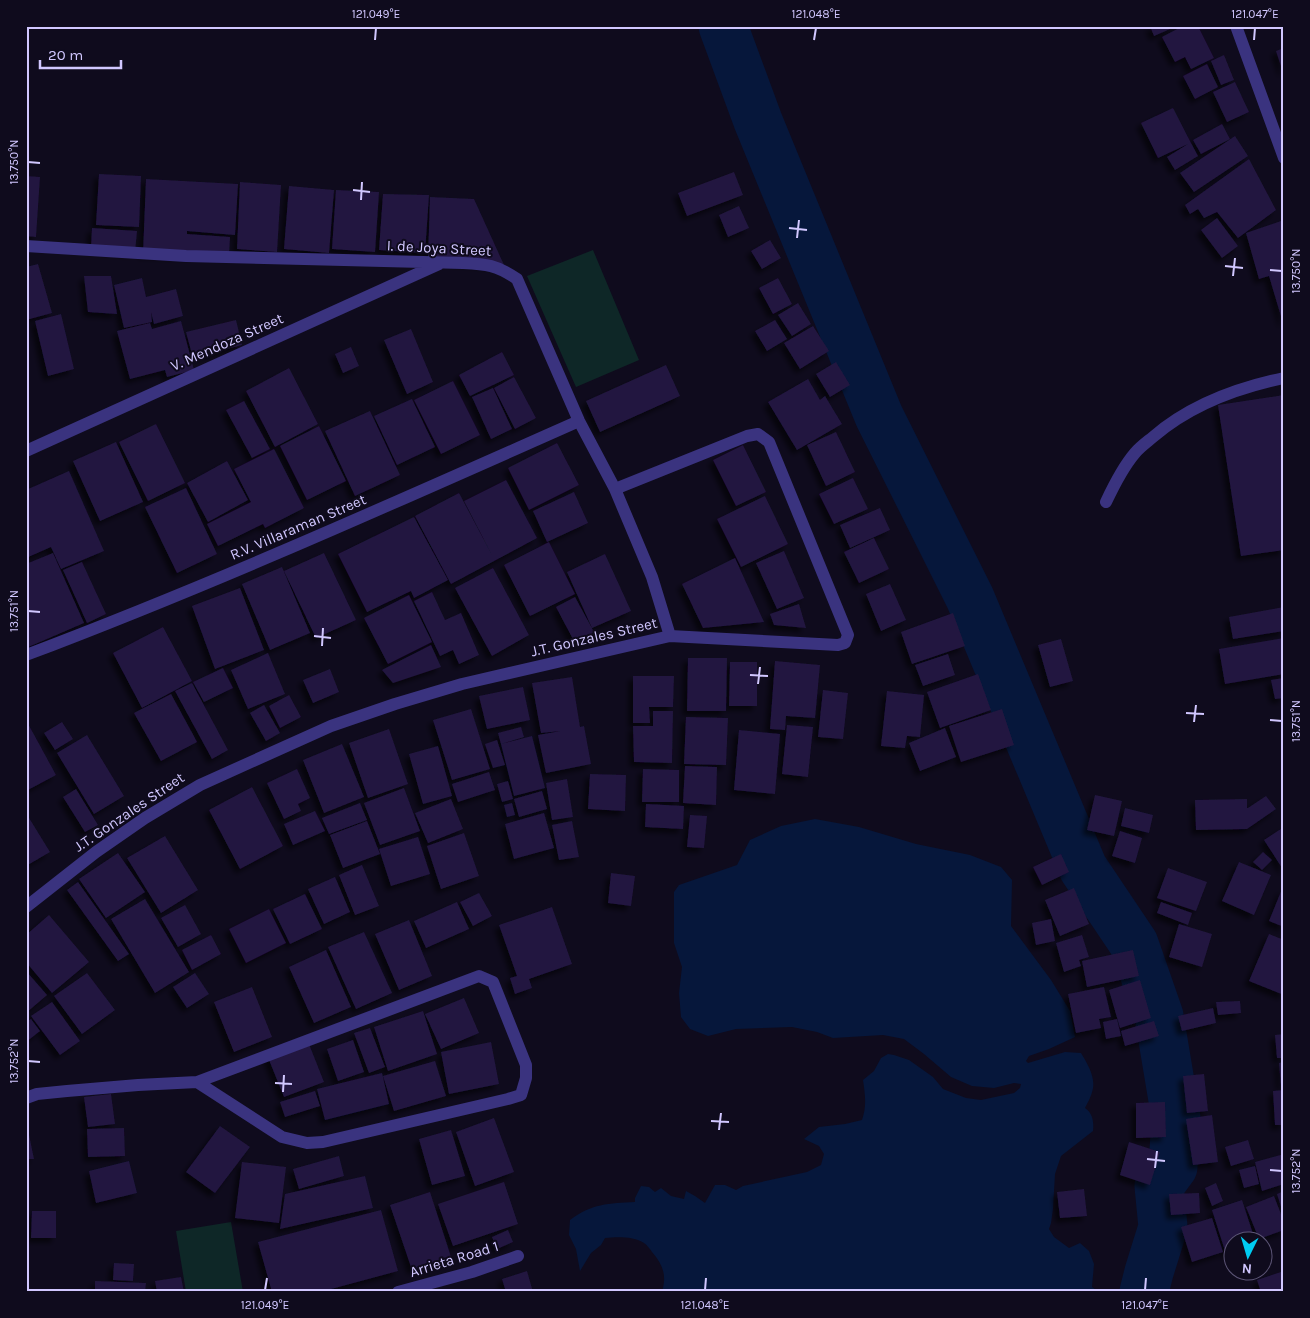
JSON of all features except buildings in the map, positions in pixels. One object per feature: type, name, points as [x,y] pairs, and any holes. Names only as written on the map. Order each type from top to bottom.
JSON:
[{"type":"street","points":[[1236,26],[1284,158]]},
{"type":"street","name":"I. de Joya Street","points":[[26,246],[186,256],[487,264],[505,270],[518,279],[579,421],[615,489],[652,577],[670,636]]},
{"type":"street","name":"V. Mendoza Street","points":[[26,451],[441,263]]},
{"type":"street","points":[[1106,502],[1116,481],[1136,452],[1163,428],[1220,396],[1249,386],[1284,378]]},
{"type":"street","name":"R.V. Villaraman Street","points":[[26,655],[108,624],[324,534],[579,421]]},
{"type":"street","name":"J.T. Gonzales Street","points":[[26,907],[96,852],[145,818],[192,789],[331,726],[395,704],[462,684],[670,636],[838,645],[845,643],[848,635],[769,442],[758,434],[747,436],[615,489]]},
{"type":"street","points":[[26,1098],[37,1094],[67,1090],[197,1082],[479,976],[493,982],[526,1065],[526,1078],[521,1095],[508,1100],[315,1143],[282,1137],[197,1082]]},
{"type":"street","name":"Arrieta Road 1","points":[[398,1292],[472,1272],[518,1256]]},
{"type":"green space","points":[[593,250],[639,360],[576,387],[527,276]]},
{"type":"green space","points":[[231,1222],[243,1292],[186,1292],[176,1231]]},
{"type":"water","points":[[815,819],[859,827],[916,844],[970,855],[1001,867],[1012,880],[1011,926],[1051,980],[1070,1011],[1075,1037],[1029,1056],[1026,1061],[1028,1063],[1065,1052],[1081,1053],[1093,1079],[1092,1091],[1085,1108],[1092,1118],[1093,1131],[1061,1156],[1055,1174],[1053,1209],[1049,1229],[1054,1237],[1069,1248],[1080,1243],[1089,1251],[1094,1264],[1092,1287],[1099,1292],[662,1292],[663,1270],[648,1247],[635,1239],[614,1237],[605,1238],[601,1245],[591,1253],[580,1271],[576,1249],[569,1235],[570,1220],[585,1211],[601,1205],[635,1202],[641,1186],[649,1187],[655,1192],[661,1188],[671,1196],[684,1199],[686,1191],[705,1203],[715,1185],[725,1185],[736,1190],[743,1186],[807,1172],[821,1165],[824,1154],[819,1146],[804,1139],[819,1127],[862,1120],[865,1105],[863,1080],[874,1071],[881,1058],[888,1054],[909,1060],[933,1077],[943,1089],[966,1098],[981,1100],[1014,1093],[1020,1088],[1021,1084],[1014,1083],[994,1088],[972,1086],[951,1077],[904,1039],[883,1035],[833,1038],[817,1032],[792,1027],[736,1029],[708,1036],[690,1029],[681,1017],[679,993],[682,967],[674,943],[674,892],[679,885],[737,865],[750,840],[781,826]]},
{"type":"waterway","points":[[723,26],[758,121],[879,416],[970,598],[1083,868],[1134,944],[1159,1016],[1176,1118],[1173,1167],[1159,1186],[1163,1227],[1144,1292]]}]
